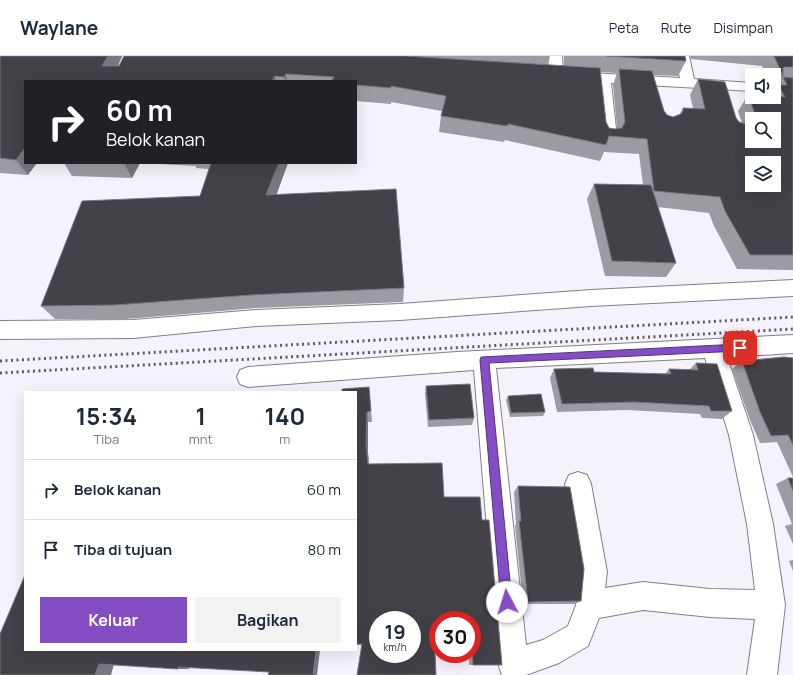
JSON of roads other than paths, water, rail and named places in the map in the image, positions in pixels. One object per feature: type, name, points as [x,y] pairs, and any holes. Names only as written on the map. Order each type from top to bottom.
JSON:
[{"type":"street","points":[[555,56],[556,74]]},
{"type":"street","points":[[682,56],[688,83]]},
{"type":"street","points":[[541,74],[652,82],[688,83],[723,92],[745,88]]},
{"type":"street","points":[[603,78],[609,138]]},
{"type":"street","points":[[652,82],[657,97]]},
{"type":"street","points":[[781,88],[793,89]]},
{"type":"street","points":[[0,330],[133,329],[256,318],[400,312],[591,298],[724,293],[793,288]]},
{"type":"street","points":[[248,377],[484,360],[713,350],[793,344]]},
{"type":"street","points":[[713,350],[741,435],[760,524],[771,605],[762,675]]},
{"type":"street","points":[[484,360],[513,664],[549,653],[578,636],[590,605],[593,572],[578,484]]},
{"type":"street","points":[[590,605],[643,596],[710,603],[771,605]]},
{"type":"railway","points":[[0,361],[793,317]]},
{"type":"railway","points":[[0,373],[793,329]]}]
